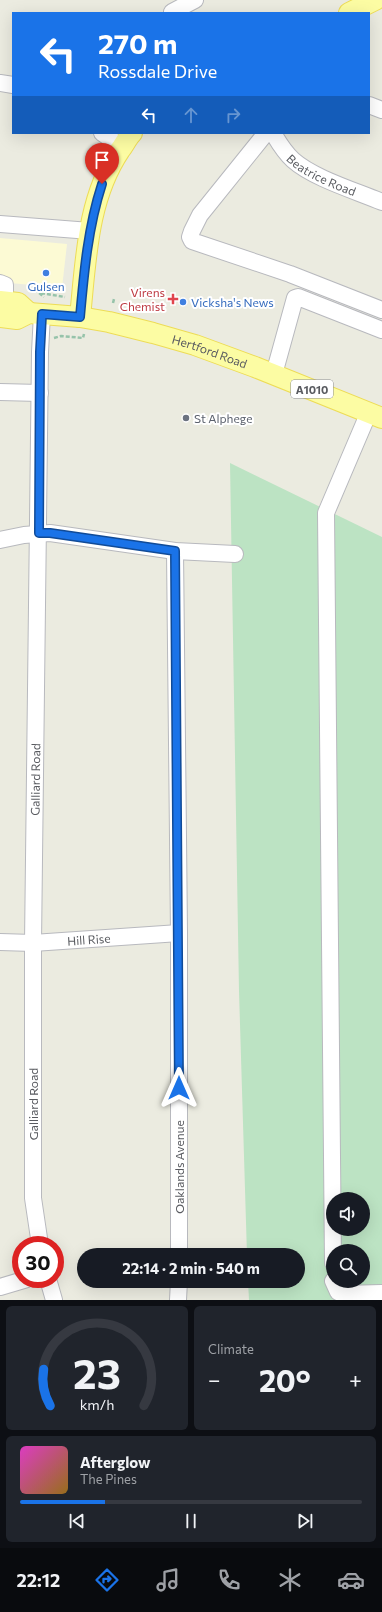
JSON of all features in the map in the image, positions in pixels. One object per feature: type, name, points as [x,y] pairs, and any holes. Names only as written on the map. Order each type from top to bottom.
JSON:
[{"type":"main road","points":[[351,12],[375,0]]},
{"type":"main road","points":[[82,325],[83,278],[95,206],[110,165],[127,140]]},
{"type":"main road","name":"Hertford Road","points":[[1,301],[17,319],[35,313],[82,325],[121,325],[195,345],[274,374],[375,415]]},
{"type":"street","points":[[170,8],[195,0]]},
{"type":"street","points":[[0,83],[12,85]]},
{"type":"street","points":[[370,105],[382,110]]},
{"type":"street","points":[[106,134],[127,140]]},
{"type":"street","points":[[265,134],[200,215],[190,238],[192,241],[290,274],[382,310]]},
{"type":"street","name":"Beatrice Road","points":[[274,134],[281,147],[293,160],[308,171],[382,202]]},
{"type":"street","points":[[0,224],[90,232]]},
{"type":"street","points":[[274,374],[294,298],[298,297],[382,330]]},
{"type":"street","name":"Galliard Road","points":[[35,313],[40,355],[40,393],[33,943],[33,1198],[39,1236]]},
{"type":"street","points":[[0,392],[40,393]]},
{"type":"street","points":[[333,1244],[326,513],[375,415]]},
{"type":"street","points":[[0,540],[39,533],[50,533],[175,551],[235,554]]},
{"type":"street","name":"Oaklands Avenue","points":[[175,551],[179,1248]]},
{"type":"street","name":"Hill Rise","points":[[0,942],[33,943],[178,934]]},
{"type":"street","points":[[0,1287],[12,1283]]},
{"type":"street","points":[[51,1288],[54,1300]]},
{"type":"street","points":[[178,1300],[179,1288]]},
{"type":"street","points":[[336,1288],[338,1292],[343,1294],[382,1293]]},
{"type":"path","points":[[113,303],[114,299]]},
{"type":"path","points":[[40,355],[50,352],[54,338],[61,336],[83,338],[82,325]]},
{"type":"shaded area","points":[[0,238],[67,244],[62,288],[0,282]]},
{"type":"green space","points":[[230,463],[382,537],[382,1300],[249,1300],[248,1288],[305,1288],[305,1248],[247,1248],[239,991]]},
{"type":"place","name":"Gulsen","points":[[46,273]]},
{"type":"place","name":"Virens Chemist","points":[[173,299]]},
{"type":"place","name":"Vicksha's News","points":[[183,302]]},
{"type":"place","name":"St Alphege","points":[[186,418]]},
{"type":"route","points":[[102,184],[95,206],[90,232],[83,278],[80,317],[42,314],[40,352],[39,533],[50,533],[175,551],[179,1088]]}]
